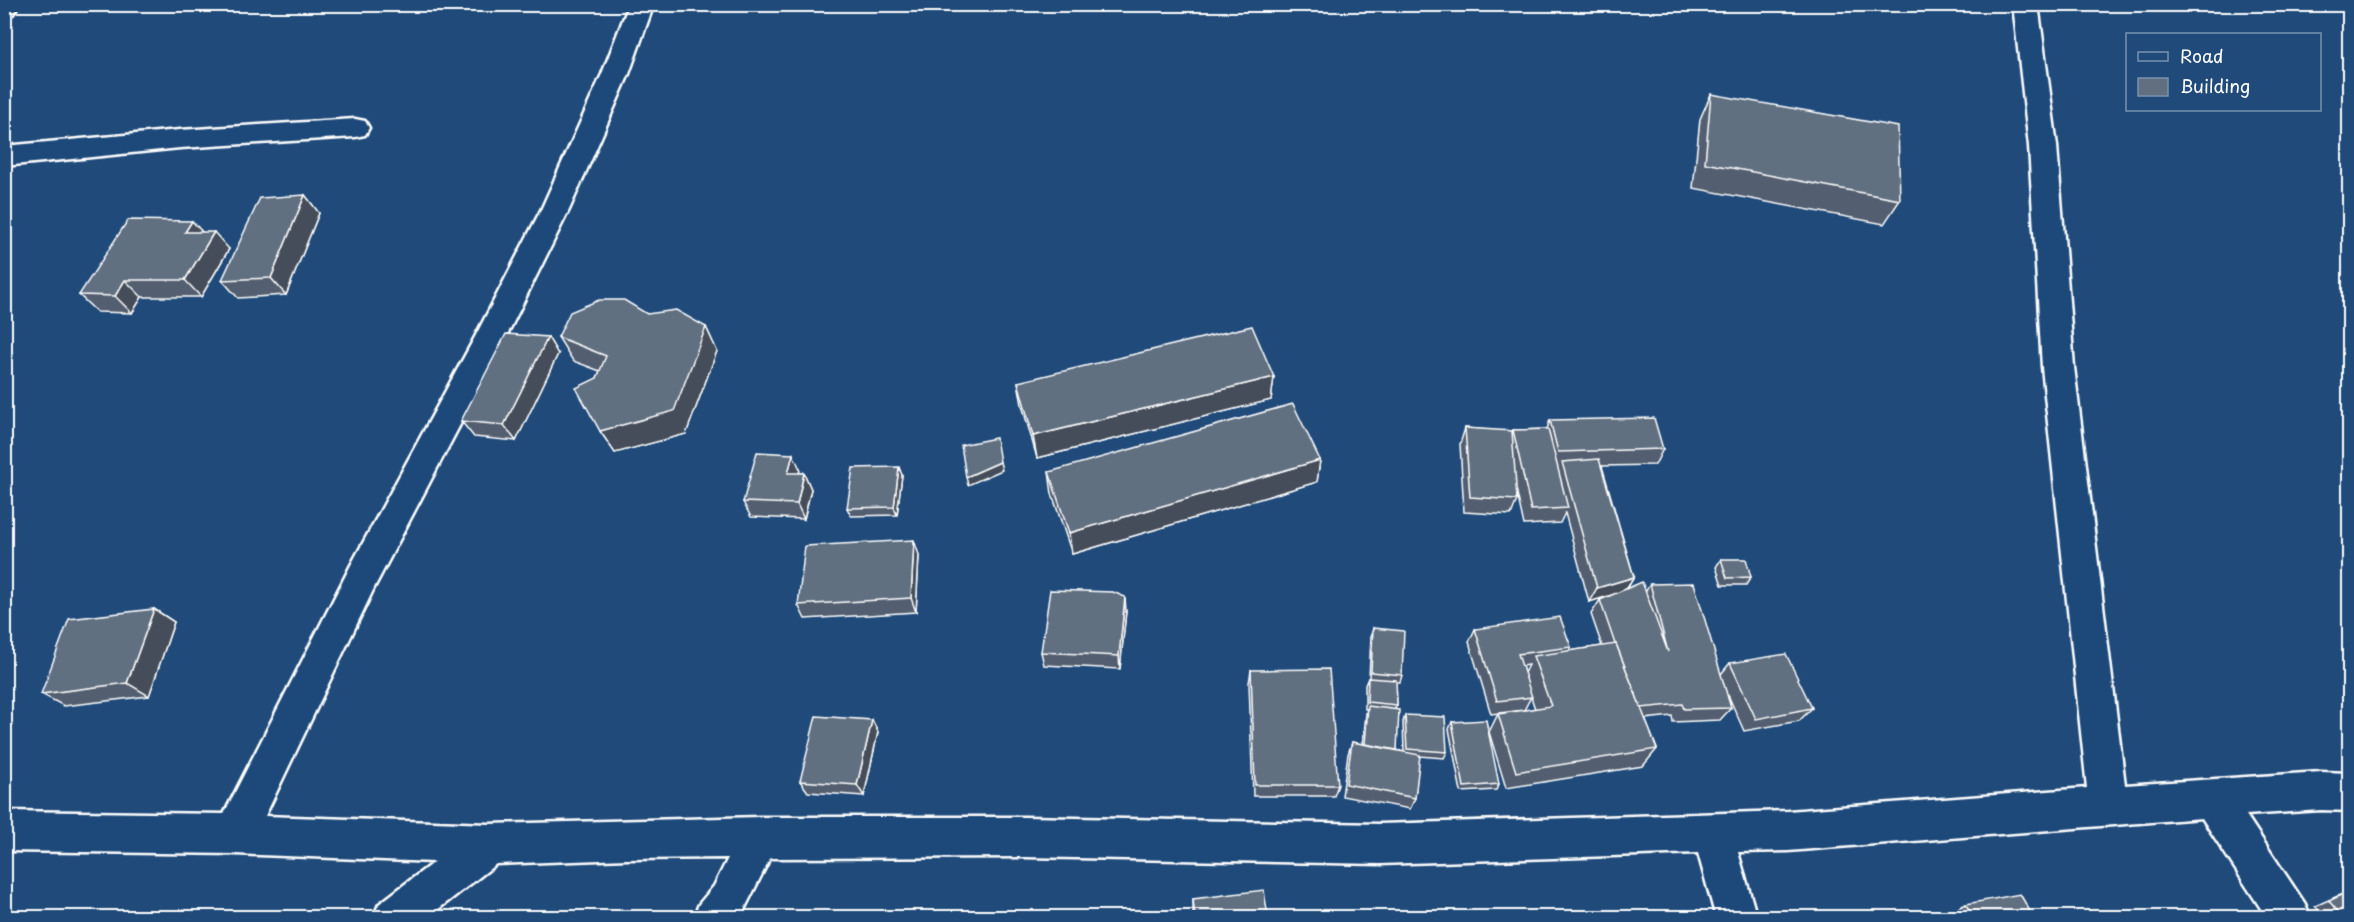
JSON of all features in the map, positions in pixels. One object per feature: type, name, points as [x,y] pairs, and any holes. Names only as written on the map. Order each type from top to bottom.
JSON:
[{"type":"street","points":[[235,834],[377,548],[554,212],[624,55],[642,4]]},
{"type":"street","points":[[2025,4],[2043,146],[2058,367],[2108,805]]},
{"type":"street","points":[[4,156],[180,139],[356,128]]},
{"type":"street","points":[[4,831],[235,834],[489,844],[627,838],[760,837],[1025,837],[1380,844],[1788,831],[2108,805],[2349,792]]},
{"type":"street","points":[[2212,798],[2291,918]]},
{"type":"street","points":[[1712,833],[1737,918]]},
{"type":"street","points":[[713,918],[728,900],[760,837]]},
{"type":"street","points":[[393,918],[489,844]]},
{"type":"building","points":[[1711,94],[1898,127],[1900,200],[1705,163]]},
{"type":"building","points":[[305,195],[271,278],[222,280],[260,198]]},
{"type":"building","points":[[128,220],[192,221],[185,232],[214,232],[185,280],[125,280],[115,296],[79,295]]},
{"type":"building","points":[[599,300],[624,300],[647,314],[676,310],[706,327],[674,411],[600,431],[576,388],[597,378],[606,356],[558,337],[570,312]]},
{"type":"building","points":[[1252,326],[1274,377],[1033,436],[1018,382]]},
{"type":"building","points":[[506,334],[548,337],[504,425],[461,421]]},
{"type":"building","points":[[1293,404],[1320,460],[1069,533],[1049,472]]},
{"type":"building","points":[[1654,418],[1663,449],[1558,452],[1550,420]]},
{"type":"building","points":[[1465,428],[1512,431],[1517,500],[1470,497]]},
{"type":"building","points":[[1548,429],[1568,508],[1531,510],[1513,430]]},
{"type":"building","points":[[996,438],[1000,462],[966,477],[961,445]]},
{"type":"building","points":[[757,452],[793,454],[788,473],[804,473],[797,504],[743,502]]},
{"type":"building","points":[[1599,459],[1634,577],[1597,588],[1562,462]]},
{"type":"building","points":[[899,467],[894,507],[847,508],[853,468]]},
{"type":"building","points":[[914,540],[911,598],[798,605],[805,546]]},
{"type":"building","points":[[1721,559],[1746,559],[1751,577],[1727,578]]},
{"type":"building","points":[[1642,582],[1668,652],[1650,584],[1694,583],[1731,708],[1684,709],[1682,704],[1641,708],[1600,600]]},
{"type":"building","points":[[1050,590],[1113,592],[1125,597],[1119,656],[1041,652]]},
{"type":"building","points":[[154,609],[127,683],[41,694],[69,619]]},
{"type":"building","points":[[1560,617],[1571,647],[1518,654],[1532,697],[1497,701],[1475,629]]},
{"type":"building","points":[[1373,628],[1404,631],[1402,675],[1371,672]]},
{"type":"building","points":[[1616,644],[1657,749],[1516,772],[1498,714],[1551,706],[1533,656]]},
{"type":"building","points":[[1786,654],[1812,708],[1756,719],[1730,663]]},
{"type":"building","points":[[1329,669],[1338,785],[1255,785],[1251,670]]},
{"type":"building","points":[[1368,678],[1396,680],[1397,705],[1367,702]]},
{"type":"building","points":[[1368,706],[1399,710],[1397,750],[1365,744]]},
{"type":"building","points":[[1405,715],[1445,717],[1447,752],[1407,749]]},
{"type":"building","points":[[816,716],[872,720],[857,785],[800,781]]},
{"type":"building","points":[[1486,720],[1499,784],[1464,787],[1452,722]]},
{"type":"building","points":[[1352,742],[1420,755],[1415,798],[1346,784]]},
{"type":"building","points":[[1264,890],[1268,918],[1195,918],[1193,899]]},
{"type":"building","points":[[2349,891],[2349,918],[2343,918],[2329,901]]},
{"type":"building","points":[[2020,894],[2034,918],[1972,918],[1966,904]]}]
